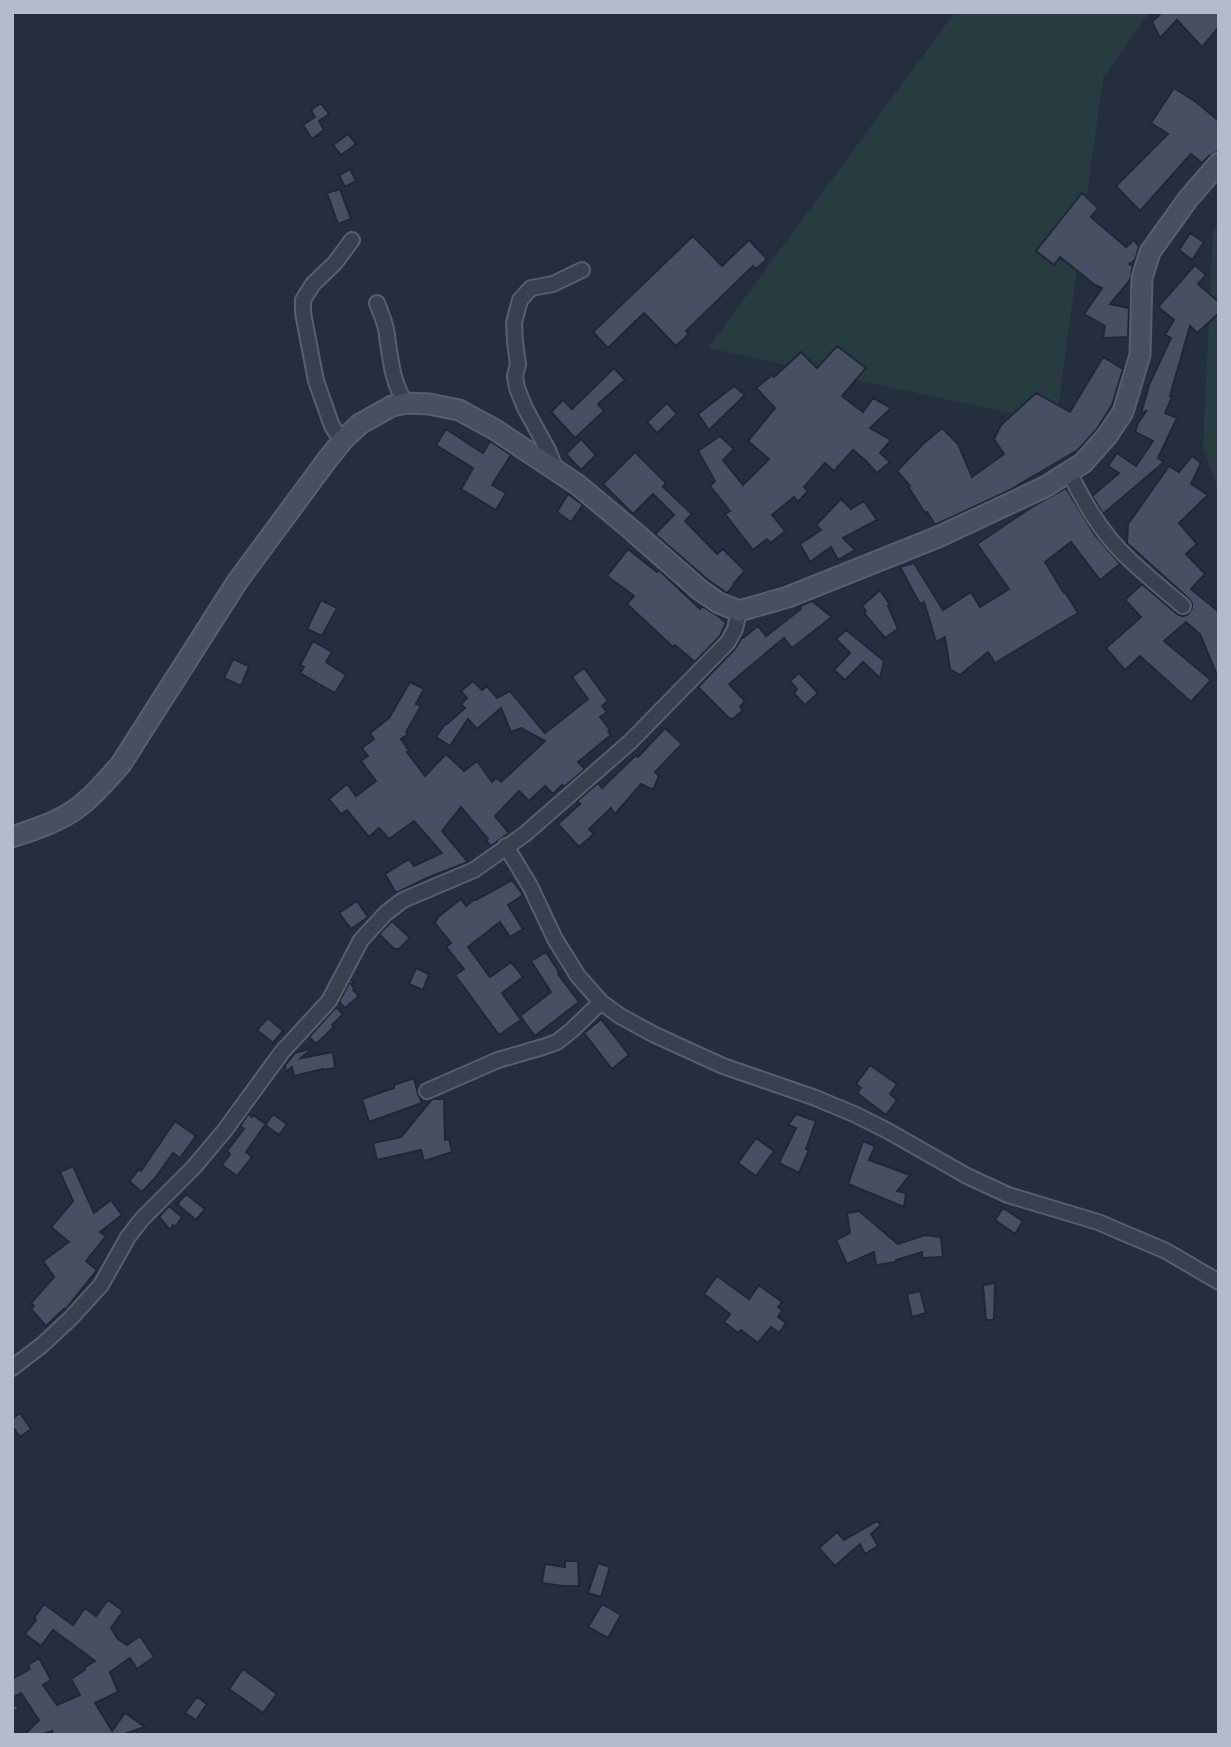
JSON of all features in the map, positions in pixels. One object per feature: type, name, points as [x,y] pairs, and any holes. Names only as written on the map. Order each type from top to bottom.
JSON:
[{"type":"main road","points":[[12,837],[53,822],[75,810],[121,764],[237,582],[327,460],[360,424],[392,406],[406,403],[429,404],[459,410],[517,444],[578,485],[700,590],[719,603],[739,611],[788,597],[938,537],[1045,487],[1083,463],[1107,436],[1123,412],[1140,355],[1142,278],[1150,252],[1188,199],[1219,163]]},
{"type":"street","points":[[344,439],[332,426],[316,381],[303,300],[313,284],[335,263],[352,240]]},
{"type":"street","points":[[556,471],[517,388],[515,376],[518,364],[514,323],[520,300],[531,288],[553,284],[582,270]]},
{"type":"street","points":[[377,303],[386,327],[394,375],[406,403]]},
{"type":"street","points":[[1069,472],[1083,501],[1107,535],[1128,559],[1183,606]]},
{"type":"street","points":[[12,1368],[72,1318],[101,1285],[128,1237],[142,1219],[194,1167],[282,1052],[329,1001],[361,940],[386,913],[403,900],[474,870],[525,834],[630,742],[728,642],[735,629],[739,611]]},
{"type":"street","points":[[506,846],[530,886],[555,939],[578,976],[601,1002],[620,1016],[723,1066],[813,1097],[888,1130],[967,1176],[1008,1195],[1098,1222],[1166,1251],[1219,1282]]},
{"type":"street","points":[[427,1091],[498,1060],[556,1042],[601,1002]]},
{"type":"path","points":[[12,1710],[21,1705]]},
{"type":"green space","points":[[955,12],[1150,12],[1103,78],[1056,423],[708,348]]},
{"type":"green space","points":[[1219,225],[1219,492],[1203,448],[1213,231]]},
{"type":"building","points":[[1162,12],[1219,12],[1219,27],[1202,47],[1177,20],[1160,38],[1152,22]]},
{"type":"building","points":[[1174,88],[1219,121],[1219,151],[1202,163],[1191,154],[1140,211],[1116,186],[1168,134],[1151,123]]},
{"type":"building","points":[[321,103],[329,114],[319,121],[324,130],[312,139],[303,125],[315,117],[311,110]]},
{"type":"building","points":[[348,134],[356,144],[341,155],[333,145]]},
{"type":"building","points":[[350,169],[356,181],[345,187],[339,175]]},
{"type":"building","points":[[340,189],[351,219],[338,224],[327,193]]},
{"type":"building","points":[[1082,193],[1098,208],[1091,217],[1126,247],[1134,240],[1139,247],[1135,260],[1129,264],[1133,266],[1130,280],[1110,304],[1129,308],[1128,337],[1103,338],[1105,326],[1084,314],[1102,288],[1060,257],[1054,265],[1036,251]]},
{"type":"building","points":[[1190,233],[1204,242],[1192,260],[1179,250]]},
{"type":"building","points":[[693,236],[722,266],[749,240],[767,259],[756,269],[753,266],[686,331],[689,334],[676,346],[644,313],[608,348],[593,332]]},
{"type":"building","points":[[1195,265],[1206,275],[1198,284],[1219,302],[1219,313],[1197,333],[1190,326],[1170,396],[1172,397],[1165,413],[1177,418],[1158,458],[1164,462],[1103,514],[1092,496],[1119,473],[1108,466],[1117,453],[1136,466],[1153,441],[1135,432],[1147,410],[1141,414],[1149,385],[1171,338],[1165,335],[1174,320],[1158,307]]},
{"type":"building","points":[[837,346],[866,368],[842,396],[863,412],[873,398],[891,408],[870,428],[891,440],[880,453],[890,462],[877,473],[853,450],[834,471],[825,463],[804,487],[808,491],[798,502],[794,497],[772,515],[785,531],[771,543],[767,539],[753,550],[725,514],[730,511],[710,486],[715,481],[698,451],[720,436],[734,449],[723,460],[743,485],[769,459],[748,441],[775,408],[756,388],[772,375],[774,377],[801,352],[817,368]]},
{"type":"building","points":[[1103,357],[1123,369],[1112,405],[1097,429],[1078,450],[1010,490],[935,525],[897,471],[923,444],[942,428],[958,444],[972,477],[1004,454],[994,439],[1001,425],[1036,393],[1070,412]]},
{"type":"building","points":[[614,368],[625,380],[598,404],[604,411],[575,438],[551,412],[563,400],[572,409]]},
{"type":"building","points":[[734,386],[745,395],[709,430],[698,414]]},
{"type":"building","points":[[667,403],[677,414],[657,433],[647,422]]},
{"type":"building","points":[[446,429],[483,453],[490,441],[511,455],[492,485],[506,493],[496,510],[461,489],[473,468],[436,445]]},
{"type":"building","points":[[581,439],[596,455],[581,470],[566,454]]},
{"type":"building","points":[[635,452],[666,483],[663,487],[692,514],[685,521],[717,554],[723,549],[744,570],[727,593],[655,534],[674,515],[653,494],[633,514],[603,484]]},
{"type":"building","points":[[1192,456],[1201,463],[1191,484],[1208,495],[1179,523],[1197,544],[1186,554],[1205,574],[1191,589],[1219,612],[1219,680],[1200,634],[1186,622],[1164,641],[1211,680],[1191,702],[1140,656],[1125,670],[1106,648],[1141,617],[1125,600],[1142,584],[1177,614],[1187,615],[1192,608],[1189,599],[1127,543],[1128,524],[1169,466],[1179,472]]},
{"type":"building","points":[[1066,488],[1095,535],[1120,564],[1100,580],[1071,542],[1045,562],[1078,613],[995,663],[988,652],[960,675],[950,669],[945,637],[936,642],[924,602],[920,604],[900,567],[914,563],[943,610],[971,592],[980,607],[1009,589],[977,544]]},
{"type":"building","points":[[568,494],[583,505],[571,522],[557,512]]},
{"type":"building","points":[[841,499],[851,509],[864,501],[877,520],[843,538],[855,550],[838,560],[831,547],[810,562],[800,544],[821,530],[816,525]]},
{"type":"building","points":[[628,549],[657,572],[659,570],[700,609],[702,606],[726,623],[720,636],[695,662],[675,645],[673,647],[627,604],[634,596],[607,576]]},
{"type":"building","points":[[880,590],[890,605],[888,606],[898,629],[885,638],[864,613],[866,611],[862,606]]},
{"type":"building","points":[[321,600],[337,608],[322,636],[307,629]]},
{"type":"building","points":[[812,601],[832,617],[792,648],[784,638],[729,684],[745,701],[740,707],[743,710],[730,719],[698,687],[735,649],[742,637],[758,626],[766,636],[801,609],[800,606]]},
{"type":"building","points":[[846,630],[884,661],[880,678],[863,662],[845,680],[834,670],[850,653],[836,639]]},
{"type":"building","points":[[313,641],[332,652],[326,662],[346,675],[335,693],[300,673],[304,667],[300,665]]},
{"type":"building","points":[[233,659],[249,666],[241,686],[224,678]]},
{"type":"building","points":[[584,668],[608,701],[602,706],[607,712],[600,717],[611,735],[578,762],[585,769],[553,794],[545,786],[529,801],[519,791],[495,816],[509,833],[491,846],[461,807],[442,831],[468,862],[396,893],[385,874],[409,859],[414,866],[442,853],[414,821],[389,839],[379,828],[369,837],[347,810],[341,814],[329,799],[347,784],[356,796],[376,781],[361,761],[368,756],[362,748],[374,739],[370,733],[389,718],[410,682],[424,689],[416,704],[421,706],[406,732],[408,734],[401,739],[425,776],[446,754],[464,771],[477,761],[492,782],[496,778],[501,782],[545,741],[521,728],[511,732],[501,708],[477,729],[468,719],[450,746],[436,737],[446,723],[465,708],[461,704],[467,698],[461,691],[473,681],[482,690],[487,686],[497,698],[510,691],[545,733],[588,699],[572,677]]},
{"type":"building","points":[[799,673],[818,693],[805,705],[794,693],[797,689],[790,681]]},
{"type":"building","points":[[665,728],[682,744],[655,772],[659,776],[653,790],[641,784],[615,814],[611,808],[589,829],[594,834],[579,847],[558,824],[580,804],[577,801],[598,783],[602,788],[636,755],[638,757]]},
{"type":"building","points":[[512,880],[523,895],[508,905],[523,929],[510,937],[500,922],[468,947],[490,977],[511,962],[523,977],[502,993],[521,1020],[499,1035],[455,975],[464,969],[446,947],[451,943],[435,923],[438,917],[461,899],[466,906]]},
{"type":"building","points":[[357,901],[368,917],[351,929],[339,913]]},
{"type":"building","points":[[392,921],[410,938],[399,949],[394,949],[379,934]]},
{"type":"building","points":[[546,952],[558,974],[579,1002],[535,1036],[520,1016],[551,992],[531,961]]},
{"type":"building","points":[[416,968],[429,974],[423,990],[409,984]]},
{"type":"building","points":[[351,979],[354,982],[351,984],[353,990],[359,996],[345,1008],[339,1002]]},
{"type":"building","points":[[336,1007],[343,1014],[316,1044],[309,1037]]},
{"type":"building","points":[[268,1018],[283,1031],[273,1043],[257,1030]]},
{"type":"building","points":[[601,1019],[629,1055],[612,1069],[584,1033]]},
{"type":"building","points":[[312,1048],[301,1058],[333,1052],[335,1068],[294,1076],[292,1067],[286,1072],[285,1065],[295,1053]]},
{"type":"building","points":[[870,1065],[897,1084],[890,1094],[897,1100],[886,1115],[857,1093],[861,1088],[856,1084]]},
{"type":"building","points":[[414,1078],[422,1103],[369,1122],[362,1099]]},
{"type":"building","points":[[432,1099],[444,1099],[445,1140],[449,1139],[452,1152],[424,1161],[421,1150],[377,1160],[373,1143],[401,1137]]},
{"type":"building","points":[[248,1114],[266,1124],[273,1114],[287,1124],[279,1135],[265,1125],[246,1152],[252,1157],[237,1176],[222,1165],[230,1154],[227,1151],[244,1129],[240,1126]]},
{"type":"building","points":[[796,1114],[816,1121],[806,1149],[809,1150],[799,1173],[779,1163],[796,1128],[788,1125]]},
{"type":"building","points":[[175,1121],[196,1136],[180,1158],[173,1153],[142,1192],[129,1181],[139,1169],[141,1171]]},
{"type":"building","points":[[756,1138],[774,1151],[756,1176],[738,1163]]},
{"type":"building","points":[[863,1141],[875,1146],[869,1160],[910,1175],[897,1191],[906,1193],[904,1207],[848,1184]]},
{"type":"building","points":[[73,1166],[94,1213],[111,1200],[122,1215],[100,1232],[106,1236],[86,1261],[97,1270],[65,1310],[46,1326],[31,1309],[34,1306],[31,1303],[54,1277],[43,1261],[69,1242],[51,1227],[73,1201],[60,1172]]},
{"type":"building","points":[[186,1194],[205,1209],[196,1220],[177,1204]]},
{"type":"building","points":[[169,1206],[182,1217],[170,1230],[159,1217]]},
{"type":"building","points":[[1003,1208],[1023,1221],[1015,1234],[995,1220]]},
{"type":"building","points":[[859,1211],[898,1244],[925,1235],[941,1237],[943,1257],[922,1258],[922,1252],[896,1262],[876,1265],[874,1252],[847,1264],[836,1240],[850,1233],[847,1213]]},
{"type":"building","points":[[717,1276],[749,1299],[759,1285],[782,1302],[778,1307],[782,1310],[778,1317],[786,1323],[779,1333],[771,1327],[758,1343],[741,1330],[738,1333],[724,1322],[730,1314],[704,1294]]},
{"type":"building","points":[[995,1283],[994,1320],[986,1320],[983,1285]]},
{"type":"building","points":[[920,1291],[926,1313],[912,1317],[907,1294]]},
{"type":"building","points":[[20,1413],[31,1429],[20,1437],[12,1426],[12,1419]]},
{"type":"building","points":[[877,1521],[881,1525],[871,1534],[878,1546],[865,1554],[860,1544],[835,1566],[819,1548],[837,1532],[844,1540]]},
{"type":"building","points":[[565,1561],[578,1561],[579,1586],[542,1583],[545,1564],[565,1567]]},
{"type":"building","points":[[598,1563],[610,1567],[601,1597],[588,1593]]},
{"type":"building","points":[[108,1600],[123,1611],[111,1628],[118,1639],[127,1645],[140,1636],[154,1657],[137,1669],[130,1658],[110,1672],[118,1692],[95,1703],[112,1731],[125,1713],[145,1727],[121,1735],[53,1735],[52,1731],[40,1735],[24,1735],[39,1720],[21,1693],[12,1698],[12,1679],[30,1669],[28,1665],[39,1658],[51,1680],[43,1685],[57,1705],[80,1695],[71,1679],[95,1661],[53,1630],[41,1646],[25,1634],[36,1620],[34,1618],[44,1604],[73,1625],[85,1608],[96,1616]]},
{"type":"building","points":[[602,1604],[621,1615],[608,1638],[588,1627]]},
{"type":"building","points":[[243,1669],[277,1694],[263,1713],[229,1689]]},
{"type":"building","points":[[197,1697],[207,1704],[196,1720],[185,1713]]}]
